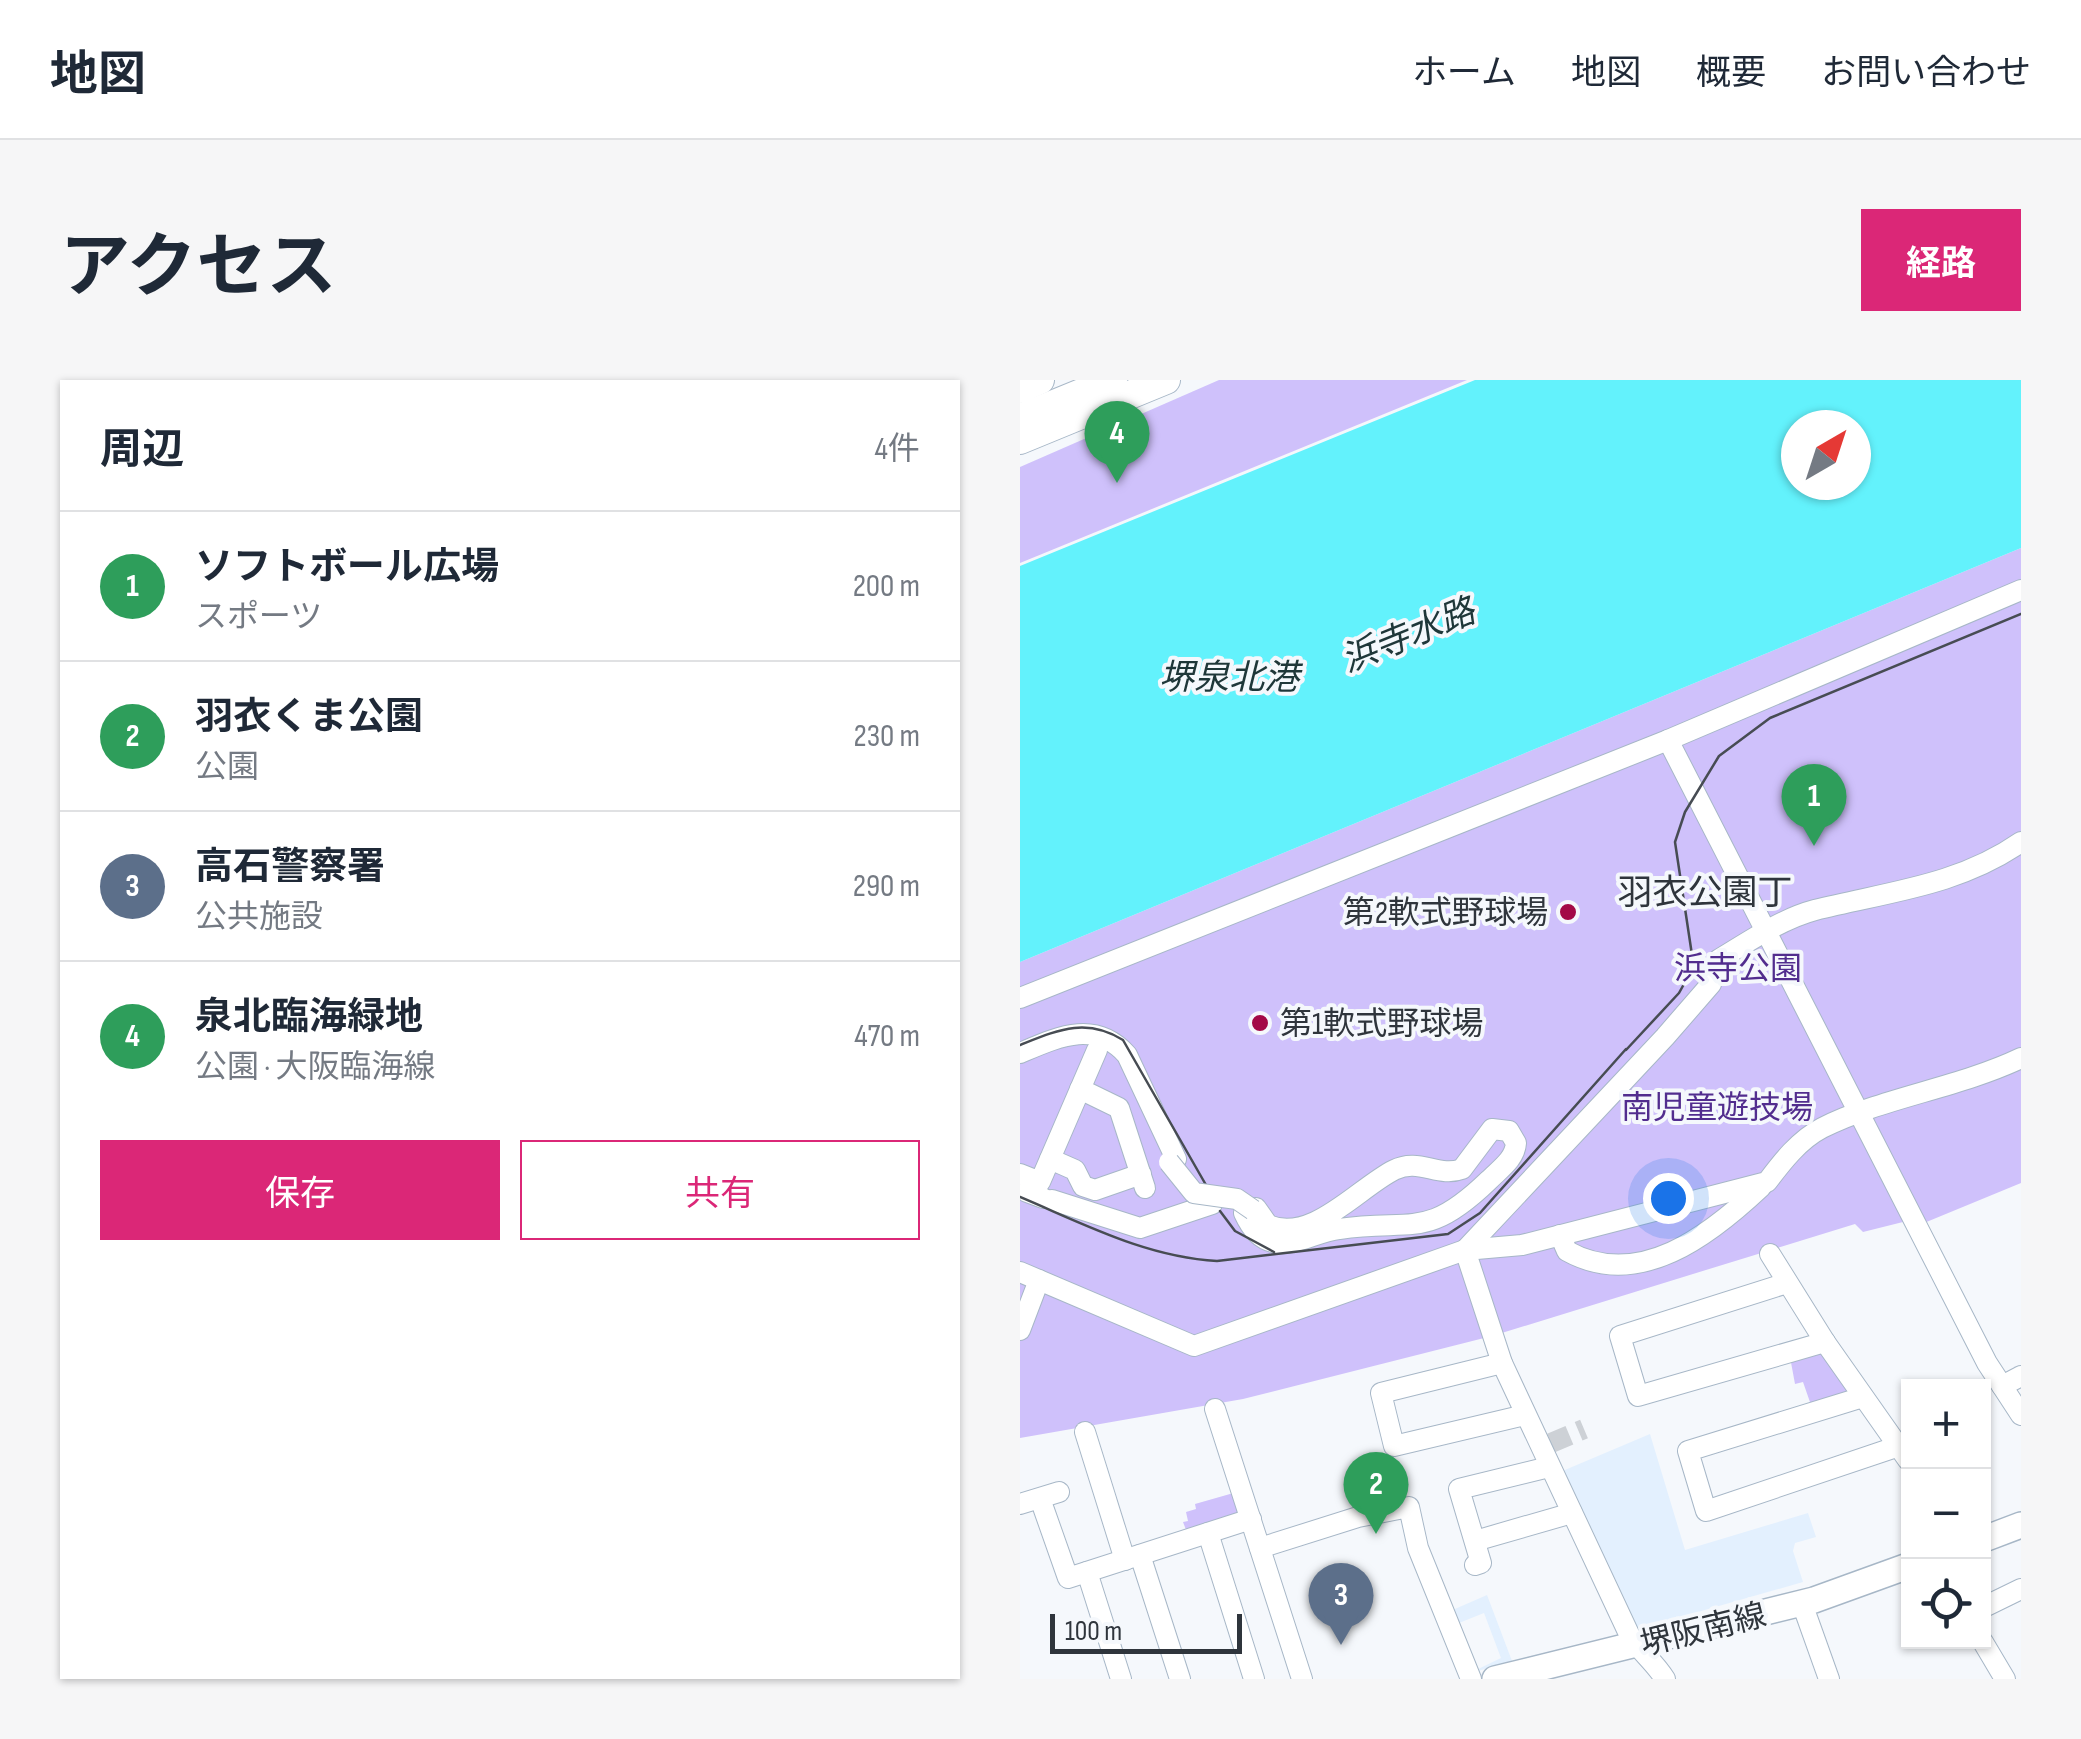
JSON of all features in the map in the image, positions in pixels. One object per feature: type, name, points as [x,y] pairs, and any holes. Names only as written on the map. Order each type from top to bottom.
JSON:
[{"type":"highway","points":[[1020,389],[1040,380]]},
{"type":"highway","points":[[1020,418],[1114,380]]},
{"type":"highway","points":[[1020,440],[1166,380]]},
{"type":"main road","points":[[1020,404],[1080,380]]},
{"type":"main road","points":[[1020,448],[1187,380]]},
{"type":"main road","points":[[1991,1537],[2021,1527]]},
{"type":"main road","name":"堺阪南線","points":[[1495,1679],[1814,1600],[1901,1569]]},
{"type":"street","points":[[1020,998],[1668,740],[2021,590]]},
{"type":"street","points":[[1668,740],[2002,1386],[2021,1415]]},
{"type":"street","points":[[1465,1250],[1711,984],[1718,960],[1811,911],[1920,888],[1969,870],[2021,842]]},
{"type":"street","points":[[1020,1057],[1072,1033],[1093,1033],[1116,1044],[1130,1061],[1172,1160],[1194,1188],[1238,1196],[1268,1226],[1286,1230],[1337,1209],[1402,1166],[1420,1164],[1447,1172],[1462,1169],[1492,1128],[1509,1131],[1516,1140],[1511,1158],[1472,1196],[1443,1216],[1412,1226],[1332,1230],[1279,1243],[1256,1233],[1250,1211]]},
{"type":"street","points":[[1097,1050],[1039,1191],[1160,1221],[1211,1202],[1250,1211]]},
{"type":"street","points":[[1560,1235],[1566,1251],[1597,1264],[1658,1257],[1688,1246],[1714,1230],[1766,1182],[1790,1152],[1821,1128],[1976,1079],[2021,1058]]},
{"type":"street","points":[[1050,1158],[1075,1170],[1083,1186],[1096,1190],[1143,1181],[1118,1108],[1080,1089]]},
{"type":"street","points":[[1020,1330],[1030,1276],[1194,1346],[1465,1250],[1522,1245],[1766,1182]]},
{"type":"street","points":[[1465,1250],[1502,1364],[1524,1415],[1636,1646],[1651,1656],[1665,1679]]},
{"type":"street","points":[[1770,1254],[1825,1342],[1901,1449]]},
{"type":"street","points":[[1787,1283],[1620,1336],[1638,1396],[1825,1342]]},
{"type":"street","points":[[1502,1364],[1381,1393],[1394,1446],[1524,1415]]},
{"type":"street","points":[[2002,1386],[2021,1376]]},
{"type":"street","points":[[1863,1396],[1688,1451],[1706,1511],[1901,1454]]},
{"type":"street","points":[[1215,1408],[1302,1679]]},
{"type":"street","points":[[1085,1432],[1180,1679]]},
{"type":"street","points":[[1475,1565],[1481,1563],[1459,1489],[1548,1458]]},
{"type":"street","points":[[1020,1504],[1051,1500],[1068,1578],[1251,1519]]},
{"type":"street","points":[[1260,1548],[1358,1517],[1409,1507],[1418,1548],[1471,1679]]},
{"type":"street","points":[[1474,1542],[1572,1512]]},
{"type":"street","points":[[1208,1533],[1254,1679]]},
{"type":"street","points":[[1087,1572],[1121,1679]]},
{"type":"street","points":[[1991,1604],[2021,1589]]},
{"type":"street","points":[[1804,1609],[1829,1679]]},
{"type":"street","points":[[1987,1649],[2005,1679]]},
{"type":"shaded area","points":[[1650,1434],[1685,1550],[1808,1513],[1816,1537],[1795,1543],[1793,1551],[1803,1582],[1635,1630],[1553,1475]]},
{"type":"shaded area","points":[[1487,1595],[1512,1661],[1471,1673],[1448,1612]],"holes":[[[1484,1613],[1501,1658],[1474,1671],[1454,1625]]]},
{"type":"green space","points":[[1219,380],[1467,380],[1020,563],[1020,467]]},
{"type":"green space","name":"浜寺公園","points":[[2021,548],[2021,1183],[1924,1223],[1911,1220],[1863,1232],[1855,1224],[1492,1336],[1243,1399],[1020,1438],[1020,962]]},
{"type":"green space","points":[[1820,1348],[1850,1390],[1811,1405],[1803,1382],[1795,1384],[1790,1357]]},
{"type":"green space","points":[[1237,1492],[1244,1513],[1188,1535],[1183,1522],[1188,1521],[1186,1512],[1196,1509],[1195,1504]]},
{"type":"water","name":"堺泉北港","points":[[1475,380],[2021,380],[2021,548],[1020,962],[1020,566]]},
{"type":"tunnel","points":[[1551,1443],[1584,1429]]},
{"type":"tram line","points":[[1626,1050],[1679,993],[1689,975],[1692,955],[1675,842],[1685,812],[1719,756],[1770,718],[2021,614]]},
{"type":"tram line","points":[[1020,1045],[1072,1028],[1097,1029],[1123,1040],[1206,1185]]},
{"type":"tram line","points":[[1020,1197],[1140,1246],[1217,1261],[1448,1234],[1480,1213],[1626,1049]]},
{"type":"tram line","points":[[1220,1211],[1235,1231],[1274,1252]]},
{"type":"place","name":"泉北臨海緑地","points":[[1117,483]]},
{"type":"place","name":"ソフトボール広場","points":[[1814,846]]},
{"type":"place","name":"第2軟式野球場","points":[[1568,912]]},
{"type":"place","name":"第1軟式野球場","points":[[1260,1023]]},
{"type":"place","name":"羽衣くま公園","points":[[1376,1534]]},
{"type":"place","name":"高石警察署","points":[[1341,1645]]},
{"type":"district","name":"羽衣公園丁","points":[[1705,892]]},
{"type":"water label","name":"浜寺水路","points":[[1408,635]]},
{"type":"park label","name":"南児童遊技場","points":[[1717,1107]]}]
